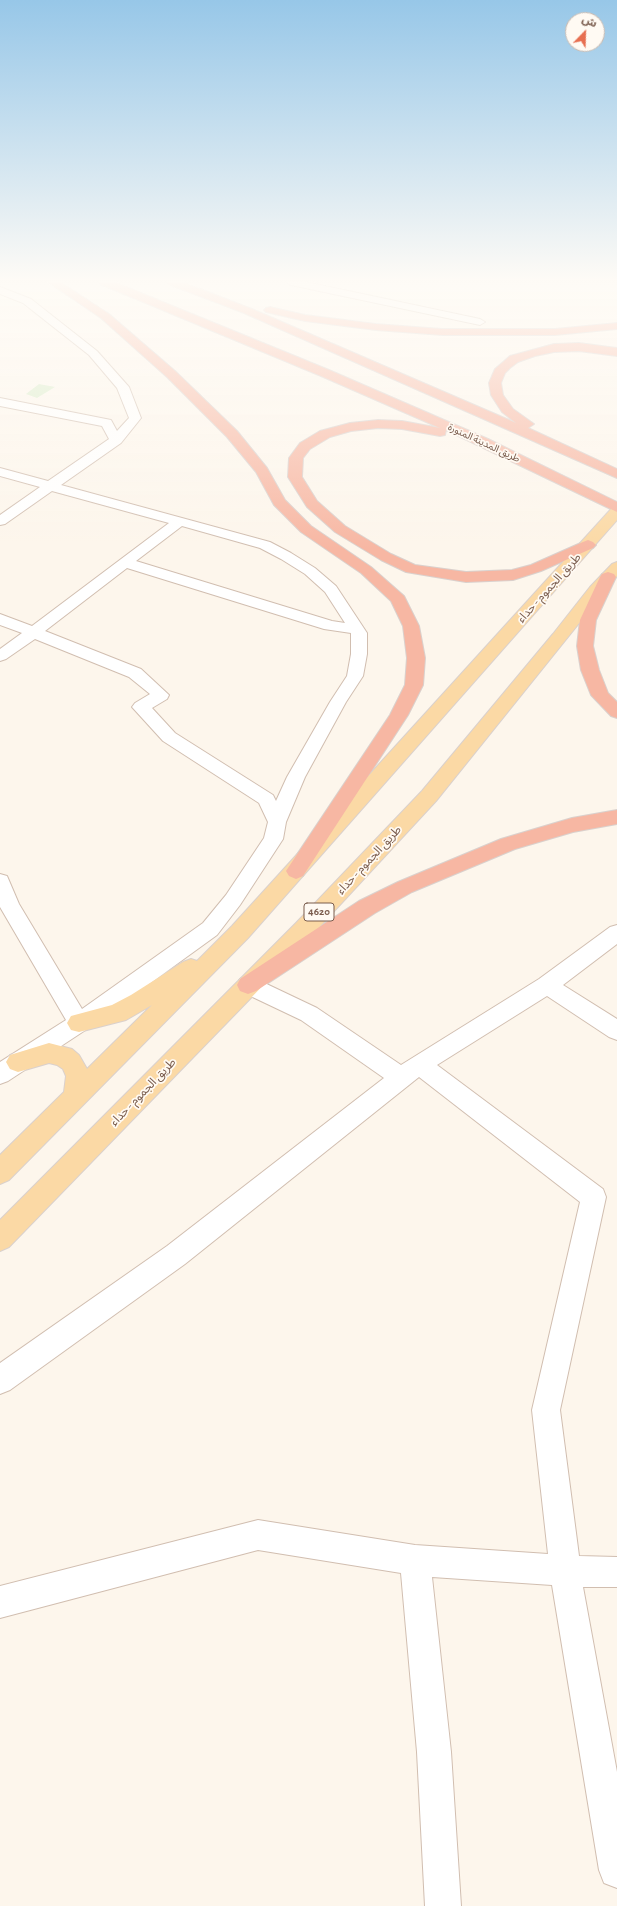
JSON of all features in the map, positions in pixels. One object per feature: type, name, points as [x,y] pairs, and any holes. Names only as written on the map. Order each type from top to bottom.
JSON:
[{"type":"highway","points":[[167,371],[232,434],[262,471],[279,502],[306,529],[336,551],[366,570],[398,599],[411,626],[416,658],[414,685],[399,715],[296,871]]},
{"type":"highway","name":"طريق المدينة المنورة","points":[[320,371],[483,442],[617,510]]},
{"type":"highway","points":[[385,371],[617,474]]},
{"type":"highway","points":[[500,371],[495,383],[497,395],[508,412],[584,459]]},
{"type":"highway","points":[[483,442],[402,425],[378,424],[350,427],[325,434],[305,446],[296,458],[295,477],[312,504],[340,529],[386,557],[411,569],[466,577],[513,575],[536,568],[588,545]]},
{"type":"highway","points":[[612,572],[588,620],[585,646],[590,670],[600,695],[617,712]]},
{"type":"highway","points":[[248,984],[367,907],[405,887],[508,844],[572,825],[617,817]]},
{"type":"main road","name":"طريق الجموم - حداء","points":[[0,1172],[227,944],[296,871],[588,545],[617,510]]},
{"type":"main road","name":"طريق الجموم - حداء","points":[[0,1238],[248,984],[304,929],[429,796],[612,572]]},
{"type":"main road","points":[[79,1023],[118,1013],[139,1002],[227,944]]},
{"type":"main road","points":[[9,1068],[49,1054],[64,1056],[76,1070],[78,1076],[76,1096]]},
{"type":"street","points":[[0,521],[51,487],[116,440],[135,418],[123,387],[109,371]]},
{"type":"street","points":[[0,402],[107,423],[116,440]]},
{"type":"street","points":[[0,472],[265,545],[310,570],[331,589],[359,633],[359,654],[355,676],[338,702],[296,777],[277,822],[273,839],[233,900],[210,929],[79,1023],[9,1068]]},
{"type":"street","points":[[0,656],[33,633],[180,521]]},
{"type":"street","points":[[126,563],[330,626],[356,629]]},
{"type":"street","points":[[0,619],[135,673],[161,695],[141,707],[169,737],[266,799],[277,822]]},
{"type":"street","points":[[0,881],[9,905],[79,1023]]},
{"type":"street","points":[[0,1380],[176,1254],[410,1071],[547,985],[617,933]]},
{"type":"street","points":[[248,984],[309,1014],[410,1071],[594,1198],[546,1410],[565,1571],[617,1870]]},
{"type":"street","points":[[547,985],[617,1031]]},
{"type":"street","points":[[0,1602],[258,1535],[415,1560],[565,1571],[617,1572]]},
{"type":"street","points":[[415,1560],[434,1752],[443,1906]]},
{"type":"green space","points":[[39,384],[55,387],[37,398],[26,394]]}]
